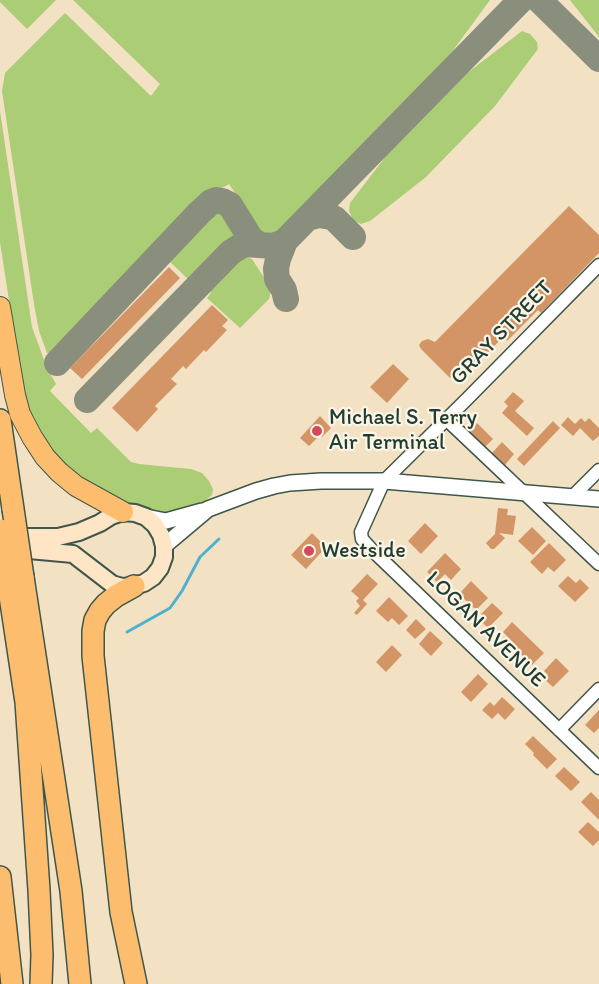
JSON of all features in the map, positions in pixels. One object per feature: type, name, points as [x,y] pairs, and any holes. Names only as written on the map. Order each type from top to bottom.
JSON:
[{"type":"highway","points":[[0,307],[15,395],[20,414],[32,437],[45,457],[67,479],[123,512]]},
{"type":"highway","points":[[0,420],[13,509],[15,576],[39,890],[41,984]]},
{"type":"highway","points":[[0,530],[15,576],[71,891],[92,984]]},
{"type":"highway","points":[[134,586],[106,604],[95,620],[93,656],[121,912],[136,984]]},
{"type":"highway","points":[[26,702],[34,733],[69,984]]},
{"type":"highway","points":[[117,865],[149,984]]},
{"type":"highway","points":[[0,877],[12,984]]},
{"type":"highway","points":[[71,891],[80,984]]},
{"type":"main road","points":[[0,537],[58,537],[79,532],[123,512],[135,513],[146,517],[155,525],[161,535],[164,557],[153,577],[144,583],[122,587],[112,584],[72,554],[0,547]]},
{"type":"street","name":"GRAY STREET","points":[[384,482],[599,265]]},
{"type":"street","points":[[447,420],[599,564]]},
{"type":"street","points":[[572,497],[599,470]]},
{"type":"street","points":[[146,517],[166,521],[274,486],[321,481],[384,482],[599,500]]},
{"type":"street","name":"LOGAN AVENUE","points":[[384,482],[363,525],[362,539],[599,768]]},
{"type":"street","points":[[164,546],[207,509]]},
{"type":"street","points":[[559,730],[599,689]]},
{"type":"green space","points":[[0,0],[56,0],[27,29]]},
{"type":"green space","points":[[73,0],[490,0],[446,60],[276,235],[261,231],[229,184],[205,198],[55,352],[50,354],[47,353],[39,331],[34,304],[2,91],[5,73],[65,13],[151,96],[160,84]]},
{"type":"green space","points":[[570,0],[599,0],[599,37]]},
{"type":"green space","points":[[522,31],[530,34],[537,42],[538,49],[495,106],[426,177],[370,221],[361,224],[353,220],[349,211],[350,203],[392,148],[462,77]]},
{"type":"green space","points":[[0,111],[32,327],[47,368],[56,384],[50,391],[91,433],[97,428],[131,462],[191,469],[202,473],[213,489],[212,495],[205,501],[172,514],[161,515],[139,509],[103,493],[76,475],[44,443],[25,404],[0,242]]},
{"type":"green space","points":[[213,209],[221,210],[234,231],[234,242],[193,284],[166,258]]},
{"type":"green space","points":[[238,256],[252,259],[271,291],[269,299],[240,328],[207,298],[211,293],[207,288]]},
{"type":"building","points":[[569,206],[599,235],[599,253],[541,313],[538,310],[507,341],[503,337],[471,370],[464,364],[450,378],[419,345],[428,339],[435,342]]},
{"type":"building","points":[[169,267],[180,278],[82,379],[70,368]]},
{"type":"building","points":[[212,305],[228,320],[222,326],[227,330],[206,352],[204,350],[186,369],[183,366],[171,379],[177,384],[155,406],[158,409],[137,432],[112,408]]},
{"type":"building","points":[[393,364],[409,379],[387,403],[370,387]]},
{"type":"building","points":[[513,392],[524,401],[515,411],[534,428],[527,436],[502,413],[508,406],[504,402]]},
{"type":"building","name":"Michael S. Terry Air Terminal","points":[[320,416],[331,428],[309,446],[300,438]]},
{"type":"building","points":[[568,417],[575,424],[581,418],[585,422],[589,418],[599,428],[599,436],[593,441],[580,428],[573,436],[561,425]]},
{"type":"building","points":[[553,421],[560,428],[524,466],[517,459]]},
{"type":"building","points":[[477,423],[493,439],[485,447],[469,432]]},
{"type":"building","points":[[502,442],[514,454],[505,465],[492,453]]},
{"type":"building","points":[[498,508],[508,509],[507,515],[516,516],[513,535],[499,533],[505,538],[494,549],[491,549],[486,543],[495,534]]},
{"type":"building","points":[[425,523],[438,536],[421,554],[408,541]]},
{"type":"building","points":[[532,527],[546,541],[533,555],[518,541]]},
{"type":"building","name":"Westside","points":[[312,533],[326,547],[306,569],[291,555]]},
{"type":"building","points":[[549,543],[566,560],[554,572],[548,567],[542,574],[530,562]]},
{"type":"building","points":[[445,553],[461,569],[451,580],[445,574],[437,582],[427,572]]},
{"type":"building","points":[[367,574],[378,584],[363,600],[367,604],[357,615],[354,613],[360,606],[356,601],[359,598],[351,591]]},
{"type":"building","points":[[568,576],[576,583],[580,579],[589,588],[575,602],[558,586]]},
{"type":"building","points":[[471,581],[488,598],[476,610],[459,594]]},
{"type":"building","points":[[389,597],[408,616],[399,625],[392,618],[388,622],[376,611]]},
{"type":"building","points":[[492,603],[503,613],[488,628],[481,621],[484,617],[481,614]]},
{"type":"building","points":[[416,619],[426,629],[415,639],[406,630]]},
{"type":"building","points":[[512,622],[544,653],[532,665],[510,644],[512,641],[503,632]]},
{"type":"building","points":[[430,631],[443,643],[431,656],[419,644]]},
{"type":"building","points":[[392,645],[402,655],[386,672],[376,662]]},
{"type":"building","points":[[556,658],[569,671],[553,687],[544,679],[548,675],[544,671]]},
{"type":"building","points":[[478,674],[488,684],[471,702],[461,692]]},
{"type":"building","points":[[502,697],[515,709],[505,720],[498,713],[492,719],[482,710],[490,702],[494,706]]},
{"type":"building","points":[[599,710],[599,728],[594,733],[585,725]]},
{"type":"building","points":[[533,736],[557,759],[547,769],[525,744]]},
{"type":"building","points":[[564,767],[580,782],[571,791],[555,776]]},
{"type":"building","points":[[591,792],[599,800],[599,820],[581,802]]},
{"type":"building","points":[[588,822],[599,832],[599,840],[593,846],[578,832]]},
{"type":"waterway","points":[[127,632],[170,608],[200,557],[219,539]]},
{"type":"taxiway","points":[[87,400],[231,252],[244,244],[274,246],[285,241],[521,0]]},
{"type":"taxiway","points":[[539,0],[599,59]]},
{"type":"taxiway","points":[[57,363],[211,202],[216,200],[230,205],[251,239],[260,245]]},
{"type":"taxiway","points":[[308,218],[319,215],[331,217],[353,237]]},
{"type":"taxiway","points":[[285,241],[276,269],[277,279],[284,290],[286,299]]},
{"type":"place","name":"Michael S. Terry Air Terminal","points":[[317,431]]},
{"type":"place","name":"Westside","points":[[309,551]]}]
